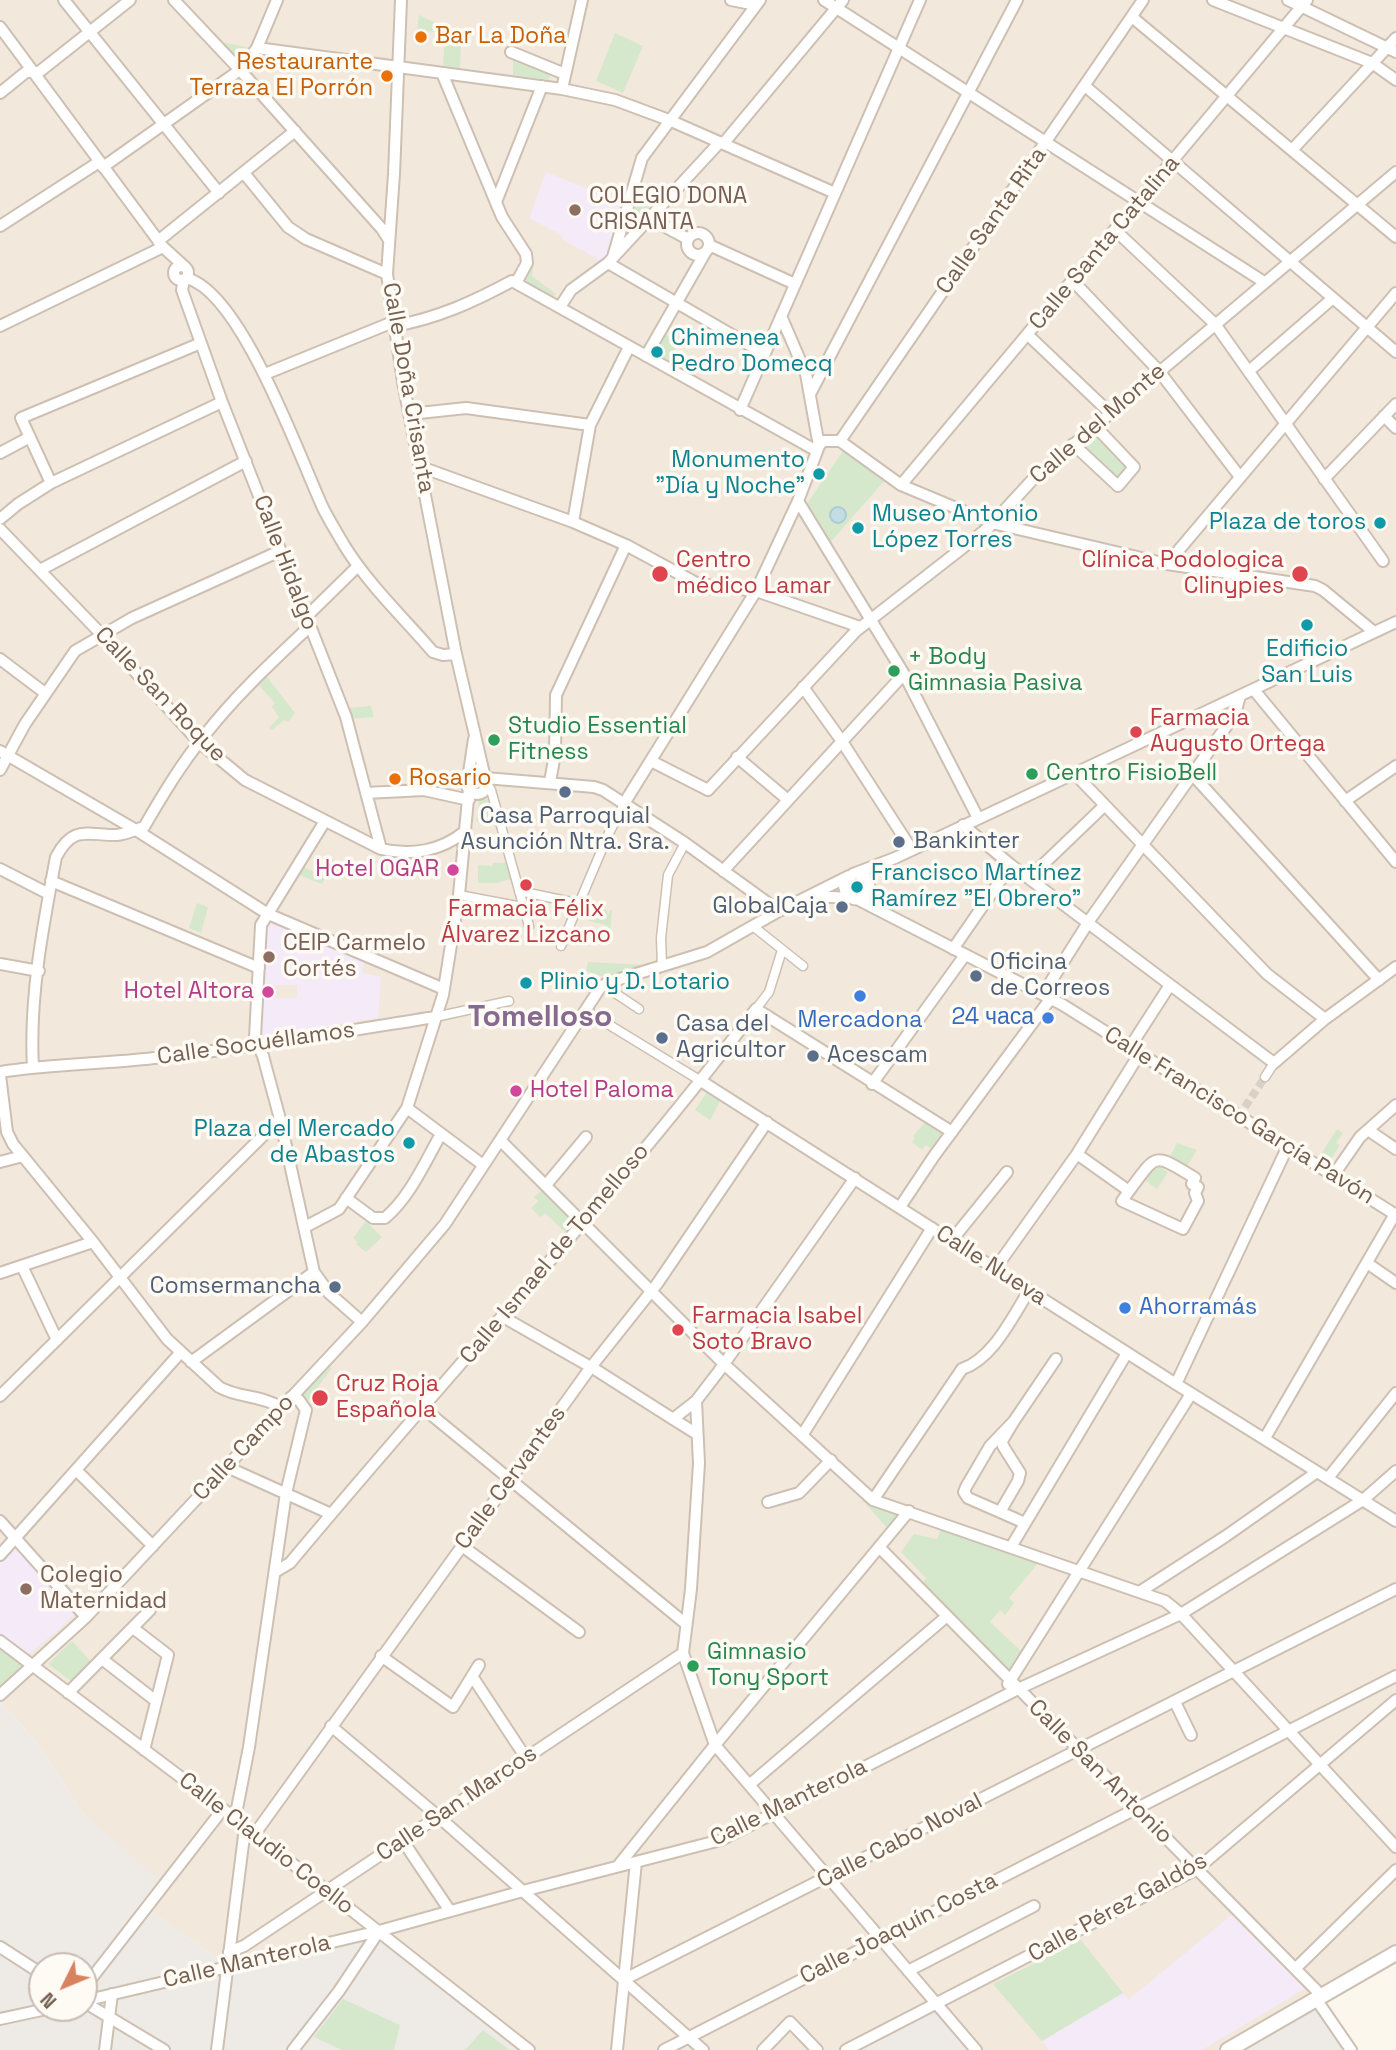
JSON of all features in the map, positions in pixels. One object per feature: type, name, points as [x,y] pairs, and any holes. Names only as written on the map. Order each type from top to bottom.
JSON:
[{"type":"street","points":[[64,0],[219,193]]},
{"type":"street","points":[[0,93],[26,72],[39,72],[130,0]]},
{"type":"street","points":[[174,0],[295,131],[389,240]]},
{"type":"street","points":[[0,226],[163,125],[240,70],[257,48],[277,0]]},
{"type":"street","name":"Calle Doña Crisanta","points":[[401,0],[387,274],[410,414],[456,654],[486,780],[529,926]]},
{"type":"street","points":[[562,89],[582,0]]},
{"type":"street","points":[[731,0],[758,3]]},
{"type":"street","points":[[824,0],[840,4],[900,48],[1264,282]]},
{"type":"street","points":[[740,410],[920,0]]},
{"type":"street","points":[[810,394],[1017,0]]},
{"type":"street","name":"Calle Santa Rita","points":[[839,441],[1143,0]]},
{"type":"street","points":[[1213,0],[1372,63],[1396,80]]},
{"type":"street","points":[[1289,0],[1304,3],[1392,50]]},
{"type":"street","points":[[610,260],[642,158],[758,3]]},
{"type":"street","name":"Calle Santa Catalina","points":[[901,485],[1304,3]]},
{"type":"street","points":[[560,307],[570,290],[610,260],[722,143],[840,4]]},
{"type":"street","points":[[1132,17],[1396,237]]},
{"type":"street","name":"Calle Hidalgo","points":[[0,27],[182,274],[183,290],[222,402],[346,717],[382,849]]},
{"type":"street","points":[[1293,150],[1372,63],[1392,50],[1396,38]]},
{"type":"street","points":[[257,48],[542,86],[615,100],[669,120],[835,193]]},
{"type":"street","points":[[511,52],[565,74]]},
{"type":"street","points":[[265,374],[394,324],[435,317],[455,310],[514,282],[528,259],[496,202],[442,73]]},
{"type":"street","points":[[496,202],[542,86]]},
{"type":"street","points":[[1085,86],[1396,352]]},
{"type":"street","points":[[0,326],[160,244],[295,131]]},
{"type":"street","name":"Calle del Monte","points":[[651,761],[708,790],[860,627],[992,523],[1035,477],[1396,172]]},
{"type":"street","points":[[244,173],[288,227],[306,239],[387,274]]},
{"type":"street","points":[[649,218],[688,239]]},
{"type":"street","points":[[1115,230],[1215,324],[1382,561]]},
{"type":"street","points":[[646,356],[707,249],[708,239],[703,234],[696,233],[688,239],[690,252],[696,255],[707,249]]},
{"type":"street","points":[[707,249],[795,284]]},
{"type":"street","points":[[610,260],[765,354]]},
{"type":"street","points":[[182,274],[197,280],[234,321],[265,374],[324,509],[358,566],[433,652],[443,655],[456,654]]},
{"type":"street","points":[[1073,281],[1160,371],[1240,477]]},
{"type":"street","points":[[514,282],[740,410],[818,449]]},
{"type":"street","points":[[1167,564],[1396,293]]},
{"type":"street","points":[[1249,371],[1334,298]]},
{"type":"street","points":[[781,316],[806,374],[818,449]]},
{"type":"street","points":[[1028,335],[1110,413]]},
{"type":"street","points":[[51,483],[21,418],[201,344]]},
{"type":"street","points":[[573,522],[590,425],[629,347]]},
{"type":"street","points":[[0,519],[51,483],[222,402]]},
{"type":"street","points":[[1324,480],[1396,404]]},
{"type":"street","points":[[410,414],[466,408],[590,425]]},
{"type":"street","points":[[1384,416],[1396,428]]},
{"type":"street","points":[[1073,444],[1118,486],[1134,467],[1095,426]]},
{"type":"street","points":[[0,453],[30,437]]},
{"type":"street","points":[[561,946],[608,835],[625,802],[756,592],[823,441],[839,441],[901,485],[992,523],[1167,564],[1315,586],[1374,632]]},
{"type":"street","points":[[40,570],[246,461]]},
{"type":"street","points":[[421,467],[573,522],[626,545],[698,583],[756,592],[860,627]]},
{"type":"street","points":[[798,501],[904,674],[978,818]]},
{"type":"street","name":"Calle San Roque","points":[[0,529],[102,635],[199,742],[245,780],[382,849]]},
{"type":"street","points":[[550,782],[555,754],[556,695],[626,545]]},
{"type":"street","points":[[0,770],[4,753],[75,652],[132,618],[280,551]]},
{"type":"street","points":[[33,1067],[32,1024],[51,881],[55,857],[61,846],[81,833],[117,835],[144,827],[199,742],[358,566]]},
{"type":"street","points":[[854,899],[843,887],[846,878],[1396,622]]},
{"type":"street","points":[[0,659],[45,693]]},
{"type":"street","points":[[723,871],[904,674]]},
{"type":"street","points":[[803,687],[842,740],[912,849]]},
{"type":"street","points":[[1254,690],[1396,862]]},
{"type":"street","points":[[900,1207],[1047,996],[1088,922],[1235,714],[1240,696]]},
{"type":"street","name":"Calle Doña Crisanta","points":[[305,1227],[339,1209],[407,1108],[444,989],[459,895],[475,730]]},
{"type":"street","points":[[4,753],[136,830],[268,914],[444,989]]},
{"type":"street","points":[[737,758],[788,800]]},
{"type":"street","points":[[1345,801],[1396,766]]},
{"type":"street","points":[[1074,773],[1266,974],[1325,1019]]},
{"type":"street","points":[[469,789],[476,774],[486,780],[550,782],[594,787],[625,802],[779,911]]},
{"type":"street","points":[[1192,774],[1379,981]]},
{"type":"street","points":[[366,793],[469,789],[480,793],[485,789],[486,780]]},
{"type":"street","points":[[1029,878],[1104,806]]},
{"type":"street","points":[[324,821],[261,925],[255,1035],[280,1119],[313,1272],[329,1293],[362,1322]]},
{"type":"street","points":[[963,825],[1011,865],[1274,1063]]},
{"type":"street","points":[[382,849],[398,853],[428,850],[446,845],[464,832]]},
{"type":"street","points":[[662,966],[661,938],[668,875],[685,843]]},
{"type":"street","points":[[953,949],[1011,865]]},
{"type":"street","points":[[0,869],[49,894]]},
{"type":"street","points":[[639,1009],[612,991],[607,983],[707,952],[779,911],[853,875],[868,879],[870,887],[867,895],[854,899],[810,896]]},
{"type":"street","points":[[51,881],[259,968]]},
{"type":"street","points":[[519,891],[580,904]]},
{"type":"street","points":[[459,895],[522,907]]},
{"type":"street","name":"Calle Francisco García Pavón","points":[[854,899],[1047,996],[1241,1111],[1287,1148],[1395,1215]]},
{"type":"street","points":[[754,927],[803,966]]},
{"type":"street","name":"Calle Ismael de Tomelloso","points":[[275,1572],[290,1563],[503,1317],[701,1081],[769,992],[782,950]]},
{"type":"street","points":[[872,1084],[965,955]]},
{"type":"street","points":[[0,964],[39,971]]},
{"type":"street","points":[[1265,1077],[1274,1063],[1325,1019],[1396,967]]},
{"type":"street","name":"Calle Campo","points":[[0,1695],[86,1617],[362,1322],[445,1224],[595,993],[607,983]]},
{"type":"street","points":[[995,1269],[1077,1154],[1170,985]]},
{"type":"street","name":"Calle Socuéllamos","points":[[0,1074],[33,1067],[129,1061],[258,1046],[435,1017],[509,1001]]},
{"type":"street","points":[[756,1009],[952,1132]]},
{"type":"street","name":"Calle Nueva","points":[[585,1010],[767,1122],[1126,1353],[1396,1521]]},
{"type":"street","points":[[0,1074],[7,1132],[167,1339],[219,1388],[269,1400],[280,1407]]},
{"type":"street","points":[[1334,1176],[1360,1137],[1396,1105]]},
{"type":"street","points":[[407,1108],[483,1165]]},
{"type":"street","points":[[0,1396],[280,1119]]},
{"type":"street","name":"Calle Cervantes","points":[[250,1831],[331,1726],[592,1367],[652,1290],[767,1122]]},
{"type":"street","points":[[1368,1130],[1396,1149]]},
{"type":"street","points":[[346,1198],[373,1218],[385,1218],[395,1209],[419,1173],[441,1134]]},
{"type":"street","points":[[546,1185],[586,1137]]},
{"type":"street","points":[[500,1140],[724,1364],[873,1500],[1166,1601],[1396,1847]]},
{"type":"street","points":[[1176,1384],[1287,1148]]},
{"type":"street","points":[[1077,1154],[1129,1191]]},
{"type":"street","points":[[0,1162],[23,1156]]},
{"type":"street","points":[[1157,1158],[1195,1178],[1192,1184],[1198,1187],[1195,1193],[1198,1201],[1183,1230],[1122,1201],[1129,1191],[1151,1161],[1157,1158]]},
{"type":"street","points":[[952,1240],[1007,1172]]},
{"type":"street","points":[[673,1419],[696,1401],[724,1364],[855,1178]]},
{"type":"street","points":[[1265,1438],[1395,1215]]},
{"type":"street","points":[[803,1434],[932,1228]]},
{"type":"street","points":[[0,1273],[93,1241]]},
{"type":"street","points":[[1367,1263],[1396,1283]]},
{"type":"street","points":[[22,1266],[57,1340]]},
{"type":"street","points":[[191,1362],[313,1272]]},
{"type":"street","points":[[873,1500],[962,1369],[975,1364],[988,1353],[1030,1291]]},
{"type":"street","points":[[503,1317],[592,1367],[696,1434]]},
{"type":"street","points":[[0,1555],[181,1352]]},
{"type":"street","points":[[1011,1547],[1126,1353]]},
{"type":"street","points":[[1000,1512],[1018,1482],[1020,1473],[1002,1441],[1056,1359]]},
{"type":"street","points":[[1328,1478],[1396,1393]]},
{"type":"street","points":[[1014,1685],[1080,1571],[1191,1394]]},
{"type":"street","points":[[235,1819],[286,1493],[306,1410],[299,1400],[291,1397]]},
{"type":"street","points":[[696,1401],[699,1463],[691,1589],[683,1653],[715,1745],[976,2050]]},
{"type":"street","points":[[423,1408],[686,1624]]},
{"type":"street","points":[[1014,1421],[990,1446],[964,1492],[968,1498],[1025,1523]]},
{"type":"street","points":[[768,1502],[799,1493],[831,1460]]},
{"type":"street","points":[[227,1467],[331,1514]]},
{"type":"street","points":[[76,1470],[153,1546]]},
{"type":"street","name":"Calle Manterola","points":[[98,1998],[379,1931],[721,1840],[998,1699],[1014,1685],[1181,1614],[1363,1500],[1396,1471]]},
{"type":"street","points":[[1141,1591],[1317,1472]]},
{"type":"street","points":[[618,1866],[909,1511]]},
{"type":"street","points":[[0,1521],[86,1617]]},
{"type":"street","points":[[462,1546],[579,1632]]},
{"type":"street","name":"Calle San Antonio","points":[[878,1547],[1296,1968],[1319,1997],[1351,2050]]},
{"type":"street","name":"Calle Cabo Noval","points":[[624,1978],[1396,1589]]},
{"type":"street","points":[[68,1693],[150,1610]]},
{"type":"street","points":[[749,1785],[946,1616]]},
{"type":"street","points":[[133,1628],[168,1655],[144,1750]]},
{"type":"street","name":"Calle Claudio Coello","points":[[2,1646],[33,1665],[223,1809],[529,2050]]},
{"type":"street","name":"Calle San Marcos","points":[[229,1952],[244,1946],[683,1653]]},
{"type":"street","points":[[381,1656],[453,1707],[479,1665]]},
{"type":"street","points":[[102,1659],[156,1701]]},
{"type":"street","points":[[472,1676],[526,1758]]},
{"type":"street","name":"Calle Joaquín Costa","points":[[664,2050],[1396,1676]]},
{"type":"street","name":"Calle Pérez Galdós","points":[[846,2050],[938,2005],[1197,1869],[1396,1700]]},
{"type":"street","points":[[1175,1702],[1191,1735]]},
{"type":"street","points":[[331,1726],[437,1815],[703,2050]]},
{"type":"street","points":[[98,1970],[223,1809]]},
{"type":"street","points":[[217,2050],[229,1952],[250,1831]]},
{"type":"street","points":[[403,1841],[450,1911]]},
{"type":"street","points":[[617,2050],[636,1862]]},
{"type":"street","points":[[1296,1968],[1396,1870]]},
{"type":"street","points":[[908,1971],[1034,1906]]},
{"type":"street","points":[[293,2050],[339,1991],[379,1931]]},
{"type":"street","points":[[0,1947],[28,1966]]},
{"type":"street","points":[[1228,2050],[1396,1953]]},
{"type":"street","points":[[105,2050],[113,1994]]},
{"type":"street","points":[[98,2010],[164,2050]]},
{"type":"street","points":[[0,2019],[28,2013]]},
{"type":"street","points":[[763,2050],[790,2022],[817,2050]]},
{"type":"shaded area","points":[[0,0],[1396,0],[1396,1953],[1228,2050],[529,2050],[228,1966],[153,1913],[119,1846],[83,1814],[39,1745],[0,1701]]},
{"type":"shaded area","name":"COLEGIO DONA CRISANTA","points":[[546,172],[620,202],[608,255],[601,261],[562,239],[560,234],[529,218]]},
{"type":"shaded area","points":[[271,922],[364,962],[362,973],[381,977],[378,1018],[335,1025],[335,1029],[261,1036],[263,998],[297,998],[297,985],[264,985],[266,929]]},
{"type":"shaded area","name":"Colegio Maternidad","points":[[15,1546],[75,1615],[32,1652],[24,1654],[0,1635],[0,1562]]},
{"type":"shaded area","points":[[0,1701],[39,1745],[83,1814],[166,1885],[153,1913],[228,1966],[379,1931],[529,2050],[0,2050]]},
{"type":"shaded area","points":[[1234,1913],[1306,1988],[1202,2050],[1049,2050],[1042,2041],[1123,1993],[1129,1999]]},
{"type":"shaded area","points":[[1313,2001],[1348,2050],[1229,2050]]},
{"type":"shaded area","points":[[938,2005],[976,2050],[846,2050]]},
{"type":"green space","points":[[419,15],[461,35],[460,69],[443,66],[445,33],[417,30]]},
{"type":"green space","points":[[615,33],[643,46],[623,93],[596,81]]},
{"type":"green space","points":[[221,42],[251,48],[242,60],[235,59]]},
{"type":"green space","points":[[513,57],[549,74],[550,77],[548,80],[513,75]]},
{"type":"green space","points":[[635,200],[650,208],[629,229],[627,227]]},
{"type":"green space","points":[[534,261],[532,276],[556,294],[554,296],[525,281]]},
{"type":"green space","points":[[665,334],[679,342],[668,362],[658,356],[660,351],[657,348]]},
{"type":"green space","points":[[1095,426],[1134,467],[1118,486],[1073,444]]},
{"type":"green space","points":[[843,451],[884,481],[829,544],[806,505]]},
{"type":"green space","points":[[264,673],[295,713],[288,722],[284,720],[272,730],[269,728],[279,717],[272,707],[275,703],[256,682]]},
{"type":"green space","points":[[371,706],[374,717],[349,719],[346,708]]},
{"type":"green space","points":[[488,799],[494,820],[476,822],[479,800]]},
{"type":"green space","points":[[332,859],[341,865],[335,875],[330,871],[322,884],[299,875],[304,867],[316,873],[321,866],[326,869]]},
{"type":"green space","points":[[493,863],[506,863],[511,879],[496,883],[478,883],[478,865],[492,866]]},
{"type":"green space","points":[[197,903],[208,907],[201,933],[189,928]]},
{"type":"green space","points":[[595,907],[607,910],[608,915],[610,910],[612,911],[610,932],[607,931],[608,926],[580,918],[584,910],[593,913]]},
{"type":"green space","points":[[588,962],[646,965],[607,978],[586,971]]},
{"type":"green space","points":[[708,1091],[721,1099],[710,1120],[695,1110]]},
{"type":"green space","points":[[925,1122],[943,1133],[932,1149],[926,1145],[922,1150],[912,1142],[915,1138],[913,1136]]},
{"type":"green space","points":[[1337,1129],[1343,1133],[1336,1143],[1340,1145],[1329,1163],[1319,1157]]},
{"type":"green space","points":[[1177,1143],[1197,1150],[1186,1168],[1169,1158]]},
{"type":"green space","points":[[1156,1165],[1168,1172],[1157,1189],[1146,1181]]},
{"type":"green space","points":[[543,1189],[575,1221],[565,1232],[545,1213],[540,1217],[531,1208],[538,1201],[534,1197]]},
{"type":"green space","points":[[366,1221],[382,1237],[366,1252],[353,1238]]},
{"type":"green space","points":[[326,1364],[332,1368],[307,1405],[298,1394]]},
{"type":"green space","points":[[873,1500],[909,1511],[888,1529],[863,1501]]},
{"type":"green space","points":[[942,1526],[1040,1561],[1009,1598],[1014,1603],[1005,1615],[1000,1610],[990,1622],[1021,1651],[1009,1670],[922,1584],[926,1578],[901,1552],[914,1534],[937,1539]]},
{"type":"green space","points":[[72,1641],[91,1662],[71,1681],[48,1664]]},
{"type":"green space","points":[[6,1645],[33,1665],[0,1695],[0,1650]]},
{"type":"green space","points":[[1081,1940],[1123,1993],[1042,2041],[993,1984]]},
{"type":"green space","points":[[343,1999],[400,2025],[394,2050],[342,2050],[314,2037]]},
{"type":"green space","points":[[483,2030],[510,2050],[465,2050]]},
{"type":"water","points":[[835,507],[841,507],[846,515],[844,521],[835,523],[830,518],[830,512]]},
{"type":"tunnel","points":[[1245,1107],[1265,1077]]},
{"type":"place","name":"Bar La Doña","points":[[421,37]]},
{"type":"place","name":"Restaurante Terraza El Porrón","points":[[387,76]]},
{"type":"place","name":"COLEGIO DONA CRISANTA","points":[[575,210]]},
{"type":"place","name":"Chimenea Pedro Domecq","points":[[657,352]]},
{"type":"place","name":"Monumento \"Día y Noche\"","points":[[819,474]]},
{"type":"place","name":"Plaza de toros","points":[[1380,523]]},
{"type":"place","name":"Museo Antonio López Torres","points":[[858,528]]},
{"type":"place","name":"Centro médico Lamar","points":[[660,574]]},
{"type":"place","name":"Clínica Podologica Clinypies","points":[[1300,574]]},
{"type":"place","name":"Edificio San Luis","points":[[1307,625]]},
{"type":"place","name":"+ Body Gimnasia Pasiva","points":[[894,671]]},
{"type":"place","name":"Farmacia Augusto Ortega","points":[[1136,732]]},
{"type":"place","name":"Studio Essential Fitness","points":[[494,740]]},
{"type":"place","name":"Centro FisioBell","points":[[1032,774]]},
{"type":"place","name":"Rosario","points":[[395,779]]},
{"type":"place","name":"Casa Parroquial Asunción Ntra. Sra.","points":[[565,792]]},
{"type":"place","name":"Bankinter","points":[[899,842]]},
{"type":"place","name":"Hotel OGAR","points":[[453,870]]},
{"type":"place","name":"Farmacia Félix Álvarez Lizcano","points":[[526,885]]},
{"type":"place","name":"Francisco Martínez Ramírez \"El Obrero\"","points":[[857,887]]},
{"type":"place","name":"GlobalCaja","points":[[842,907]]},
{"type":"place","name":"CEIP Carmelo Cortés","points":[[269,957]]},
{"type":"place","name":"Oficina de Correos","points":[[976,976]]},
{"type":"place","name":"Plinio y D. Lotario","points":[[526,983]]},
{"type":"place","name":"Hotel Altora","points":[[268,992]]},
{"type":"place","name":"Mercadona","points":[[860,996]]},
{"type":"place","name":"24 часа","points":[[1048,1018]]},
{"type":"place","name":"Casa del Agricultor","points":[[662,1038]]},
{"type":"place","name":"Acescam","points":[[813,1056]]},
{"type":"place","name":"Hotel Paloma","points":[[516,1091]]},
{"type":"place","name":"Plaza del Mercado de Abastos","points":[[409,1143]]},
{"type":"place","name":"Comsermancha","points":[[335,1287]]},
{"type":"place","name":"Ahorramás","points":[[1125,1308]]},
{"type":"place","name":"Farmacia Isabel Soto Bravo","points":[[678,1330]]},
{"type":"place","name":"Cruz Roja Española","points":[[320,1398]]},
{"type":"place","name":"Colegio Maternidad","points":[[26,1589]]},
{"type":"place","name":"Gimnasio Tony Sport","points":[[693,1666]]},
{"type":"district","name":"Tomelloso","points":[[540,1018]]}]
